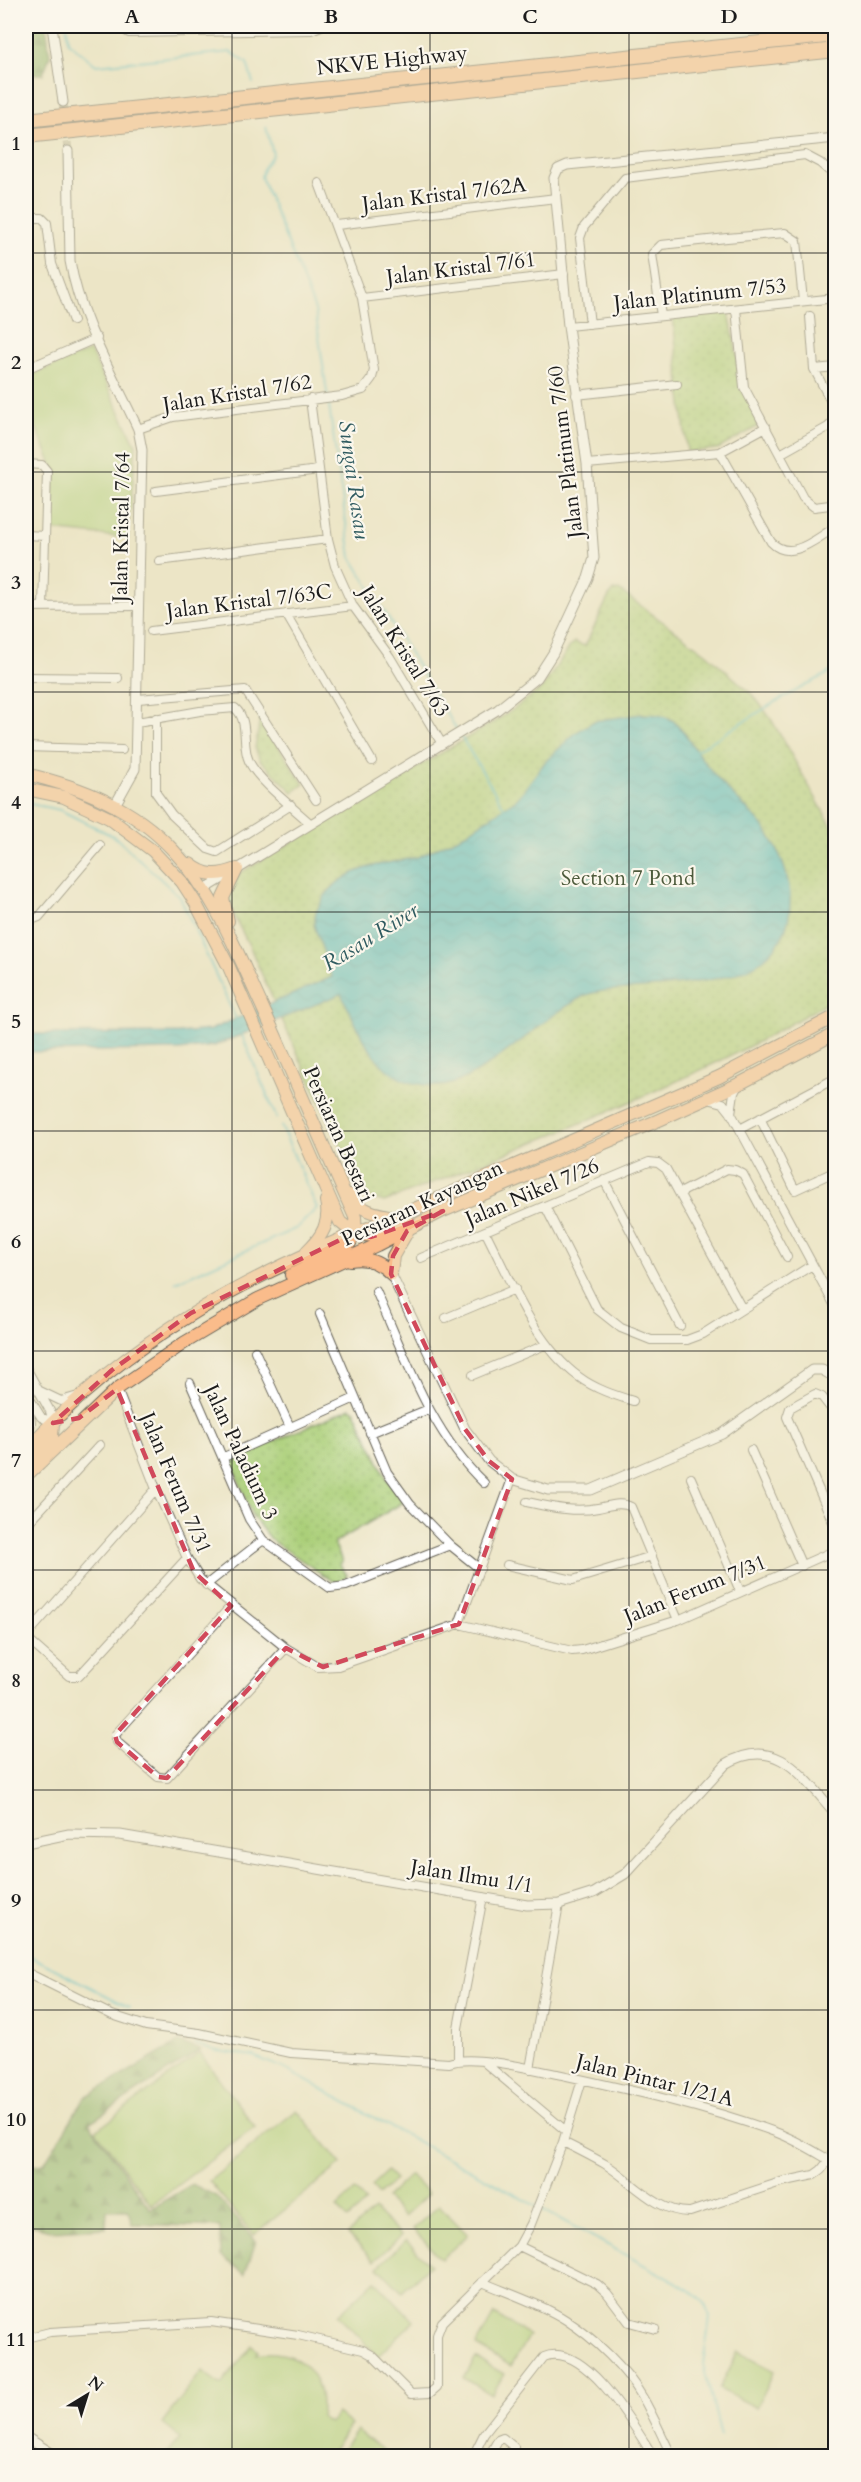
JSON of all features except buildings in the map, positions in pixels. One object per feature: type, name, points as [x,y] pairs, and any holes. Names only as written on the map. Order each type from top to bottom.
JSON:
[{"type":"highway","name":"NKVE Highway","points":[[26,120],[836,35]]},
{"type":"highway","points":[[26,136],[836,50]]},
{"type":"main road","name":"Persiaran Bestari","points":[[26,774],[67,784],[115,805],[173,850],[205,889],[238,952],[355,1216],[354,1233]]},
{"type":"main road","name":"Persiaran Bestari","points":[[26,789],[64,797],[100,814],[153,851],[182,882],[229,967],[340,1222],[354,1233]]},
{"type":"main road","points":[[173,850],[197,869],[209,875],[221,875],[237,869]]},
{"type":"main road","points":[[237,869],[223,898],[224,910],[238,952]]},
{"type":"main road","points":[[205,889],[203,897],[206,907],[224,943],[229,967]]},
{"type":"main road","name":"Persiaran Kayangan","points":[[26,1450],[95,1385],[150,1340],[191,1313],[354,1233],[719,1077],[836,1016]]},
{"type":"main road","name":"Persiaran Kayangan","points":[[26,1476],[117,1389],[184,1343],[258,1299],[407,1231],[443,1211],[739,1084],[836,1033]]},
{"type":"main road","points":[[326,1152],[353,1200],[363,1209],[396,1217]]},
{"type":"main road","points":[[299,1258],[315,1243],[326,1224],[327,1205],[320,1180]]},
{"type":"main road","points":[[258,1299],[294,1273],[347,1247],[354,1233],[371,1237],[422,1216],[443,1211]]},
{"type":"main road","points":[[391,1274],[393,1256],[407,1231]]},
{"type":"main road","points":[[343,1261],[370,1260],[391,1274]]},
{"type":"main road","points":[[26,1472],[48,1445],[52,1437],[53,1423],[69,1422],[100,1405]]},
{"type":"street","points":[[52,26],[63,102]]},
{"type":"street","points":[[120,27],[129,33],[151,33],[311,30],[320,26]]},
{"type":"street","name":"Jalan Platinum 7/60","points":[[205,889],[497,710],[537,678],[553,653],[588,578],[594,558],[587,464],[568,326],[554,178],[558,169],[567,165],[836,138]]},
{"type":"street","name":"Jalan Kristal 7/64","points":[[68,151],[70,261],[80,300],[138,429],[142,450],[135,769],[115,805]]},
{"type":"street","points":[[590,324],[580,238],[584,227],[625,178],[805,155],[820,163],[836,177]]},
{"type":"street","name":"Jalan Kristal 7/62","points":[[138,429],[173,417],[342,396],[363,390],[372,378],[374,370],[362,298],[337,225],[319,183]]},
{"type":"street","name":"Jalan Kristal 7/62A","points":[[337,225],[556,198]]},
{"type":"street","points":[[26,218],[42,218],[47,223],[52,264],[73,321]]},
{"type":"street","points":[[661,316],[652,254],[661,245],[727,238],[786,233],[797,241],[803,301]]},
{"type":"street","name":"Jalan Kristal 7/61","points":[[362,298],[564,274]]},
{"type":"street","name":"Jalan Platinum 7/53","points":[[568,326],[836,298]]},
{"type":"street","points":[[736,309],[744,387],[803,498],[814,507],[830,505],[836,501]]},
{"type":"street","points":[[810,316],[814,369],[836,411]]},
{"type":"street","points":[[26,359],[27,368],[97,338]]},
{"type":"street","points":[[814,369],[836,368]]},
{"type":"street","points":[[576,395],[676,384]]},
{"type":"street","name":"Jalan Kristal 7/63","points":[[315,399],[318,470],[328,539],[335,566],[353,606],[390,657],[442,744]]},
{"type":"street","points":[[780,454],[828,427],[836,419]]},
{"type":"street","points":[[587,464],[720,452],[766,427]]},
{"type":"street","points":[[720,452],[771,542],[778,549],[787,552],[798,549],[836,527]]},
{"type":"street","points":[[26,464],[40,464],[46,471],[43,607]]},
{"type":"street","points":[[156,491],[318,470]]},
{"type":"street","points":[[26,535],[45,536]]},
{"type":"street","points":[[159,561],[328,539]]},
{"type":"street","points":[[26,607],[138,606]]},
{"type":"street","name":"Jalan Kristal 7/63C","points":[[151,631],[353,606]]},
{"type":"street","points":[[286,614],[372,761]]},
{"type":"street","points":[[26,677],[118,678]]},
{"type":"street","points":[[138,699],[245,690],[316,800]]},
{"type":"street","points":[[137,722],[235,708],[242,717],[246,750],[252,766],[311,824]]},
{"type":"street","points":[[156,718],[156,793],[172,815],[208,849],[217,852],[291,805]]},
{"type":"street","points":[[26,747],[122,750]]},
{"type":"street","points":[[26,925],[26,922],[39,917],[100,845]]},
{"type":"street","points":[[740,1129],[836,1078]]},
{"type":"street","points":[[731,1113],[734,1093],[739,1084]]},
{"type":"street","points":[[706,1099],[723,1103],[731,1113],[836,1308]]},
{"type":"street","points":[[760,1118],[795,1190],[836,1171]]},
{"type":"street","name":"Jalan Nikel 7/26","points":[[421,1258],[649,1162],[658,1163],[666,1169],[680,1193]]},
{"type":"street","points":[[742,1309],[680,1193],[727,1169],[743,1174],[787,1257]]},
{"type":"street","points":[[604,1180],[680,1326]]},
{"type":"street","points":[[545,1206],[597,1309],[621,1328],[651,1340],[687,1340],[703,1334],[812,1265]]},
{"type":"street","points":[[485,1231],[545,1345],[578,1377],[600,1390],[633,1401]]},
{"type":"street","points":[[391,1274],[465,1429],[489,1461],[512,1479],[548,1490],[591,1490],[722,1434],[812,1370],[822,1370],[836,1378]]},
{"type":"street","points":[[446,1318],[515,1288]]},
{"type":"street","points":[[376,1291],[429,1409],[445,1437],[466,1466],[484,1483]]},
{"type":"street","points":[[320,1314],[387,1472],[404,1495],[450,1545],[480,1569]]},
{"type":"street","points":[[473,1375],[545,1345]]},
{"type":"street","points":[[255,1351],[290,1427]]},
{"type":"street","points":[[26,1368],[53,1423]]},
{"type":"street","name":"Jalan Paladium 3","points":[[190,1383],[249,1519],[262,1540],[330,1588],[346,1586],[450,1545]]},
{"type":"street","points":[[38,1390],[61,1401],[77,1397],[95,1385]]},
{"type":"street","name":"Jalan Ferum 7/31","points":[[117,1389],[156,1489],[194,1572],[231,1606],[286,1648],[318,1667],[338,1666],[459,1624],[572,1651],[582,1650],[678,1620],[836,1550]]},
{"type":"street","points":[[27,1394],[41,1417],[53,1423]]},
{"type":"street","points":[[26,1440],[30,1423],[27,1394]]},
{"type":"street","points":[[836,1415],[822,1396],[815,1394],[790,1408],[787,1417],[836,1529]]},
{"type":"street","points":[[224,1457],[355,1398]]},
{"type":"street","points":[[370,1433],[429,1409]]},
{"type":"street","points":[[26,1525],[100,1445]]},
{"type":"street","points":[[751,1450],[802,1566]]},
{"type":"street","points":[[691,1478],[740,1591]]},
{"type":"street","points":[[459,1624],[512,1479]]},
{"type":"street","points":[[156,1489],[26,1637],[69,1676],[79,1676],[187,1558]]},
{"type":"street","points":[[527,1502],[561,1509],[591,1509],[626,1504],[631,1507],[678,1620]]},
{"type":"street","points":[[206,1585],[262,1540]]},
{"type":"street","points":[[507,1565],[573,1580],[652,1556]]},
{"type":"street","points":[[231,1606],[115,1735],[117,1742],[158,1777],[167,1778],[286,1648]]},
{"type":"street","name":"Jalan Ilmu 1/1","points":[[26,1843],[69,1834],[120,1835],[527,1905],[559,1904],[594,1893],[625,1874],[726,1764],[738,1757],[771,1756],[794,1766],[836,1814]]},
{"type":"street","points":[[458,2060],[458,2028],[483,1898]]},
{"type":"street","points":[[530,2069],[559,1904]]},
{"type":"street","name":"Jalan Pintar 1/21A","points":[[26,1972],[112,2015],[146,2026],[199,2034],[291,2054],[449,2063],[458,2060],[530,2069],[638,2092],[739,2119],[801,2143],[832,2162]]},
{"type":"street","points":[[484,2062],[566,2131]]},
{"type":"street","points":[[26,2338],[50,2332],[211,2322],[353,2346],[372,2355],[411,2394],[430,2393],[437,2387],[437,2335],[442,2322],[519,2246],[563,2142],[582,2080]]},
{"type":"street","points":[[563,2142],[606,2165],[665,2207],[676,2212],[690,2212],[781,2182],[814,2175],[832,2162]]},
{"type":"street","points":[[519,2246],[597,2284],[607,2293],[629,2322],[655,2330]]},
{"type":"street","points":[[482,2282],[549,2310],[589,2337],[630,2379],[643,2399],[672,2457]]},
{"type":"street","points":[[508,2457],[514,2447],[503,2438],[498,2440],[487,2457],[477,2448],[483,2434],[544,2357],[551,2354],[560,2355],[577,2363],[606,2385],[625,2410],[653,2457]]},
{"type":"street","points":[[26,2437],[56,2457]]},
{"type":"highlighted area","points":[[443,1211],[407,1231],[393,1256],[391,1274],[465,1429],[489,1461],[512,1479],[459,1624],[323,1667],[286,1648],[167,1778],[158,1777],[117,1742],[115,1735],[231,1606],[194,1572],[117,1389],[79,1418],[53,1423],[112,1370],[191,1313],[354,1233],[371,1237]]},
{"type":"green space","points":[[26,26],[46,26],[50,56],[43,74],[26,74]]},
{"type":"green space","points":[[729,312],[743,387],[758,419],[757,427],[718,449],[687,452],[673,318]]},
{"type":"green space","points":[[90,351],[136,445],[128,538],[51,530],[53,467],[26,404],[26,377]]},
{"type":"green space","name":"Section 7 Pond","points":[[619,590],[706,653],[754,696],[771,719],[835,832],[835,998],[752,1045],[616,1108],[384,1202],[372,1198],[362,1188],[320,1101],[235,918],[227,895],[240,873],[507,714],[542,688],[574,642],[585,646],[609,596]]},
{"type":"green space","points":[[260,719],[304,784],[293,792],[260,760],[255,748]]},
{"type":"green space","points":[[351,1408],[355,1411],[387,1479],[404,1502],[334,1543],[342,1561],[340,1565],[347,1575],[343,1580],[334,1582],[270,1539],[252,1516],[232,1463],[241,1455]]},
{"type":"green space","points":[[179,2042],[201,2050],[89,2123],[150,2209],[192,2184],[216,2196],[256,2241],[245,2274],[221,2256],[220,2227],[132,2224],[128,2210],[107,2210],[106,2228],[53,2231],[26,2224],[26,2167],[44,2164],[85,2097]]},
{"type":"green space","points":[[200,2053],[255,2127],[151,2205],[96,2131]]},
{"type":"green space","points":[[297,2110],[341,2164],[254,2235],[209,2181]]},
{"type":"green space","points":[[387,2171],[395,2179],[379,2195],[371,2186]]},
{"type":"green space","points":[[410,2175],[428,2194],[403,2217],[386,2198]]},
{"type":"green space","points":[[355,2190],[366,2202],[348,2219],[337,2207]]},
{"type":"green space","points":[[439,2205],[468,2235],[441,2259],[413,2229]]},
{"type":"green space","points":[[374,2209],[401,2236],[374,2261],[348,2234]]},
{"type":"green space","points":[[406,2240],[430,2265],[402,2292],[378,2267]]},
{"type":"green space","points":[[375,2280],[414,2321],[378,2356],[338,2315]]},
{"type":"green space","points":[[494,2314],[529,2335],[511,2366],[476,2346]]},
{"type":"green space","points":[[252,2345],[258,2350],[256,2354],[284,2355],[296,2359],[306,2367],[314,2376],[319,2388],[320,2417],[329,2423],[337,2413],[351,2425],[328,2456],[165,2456],[180,2438],[162,2423],[202,2371],[221,2385]]},
{"type":"green space","points":[[738,2352],[775,2371],[756,2408],[719,2389]]},
{"type":"green space","points":[[476,2358],[504,2374],[492,2395],[464,2378]]},
{"type":"green space","points":[[357,2431],[391,2456],[337,2456]]},
{"type":"water","name":"Section 7 Pond","points":[[641,714],[664,717],[679,726],[700,757],[766,830],[778,852],[786,874],[790,897],[788,918],[782,938],[769,954],[750,968],[704,981],[589,994],[554,1015],[483,1068],[453,1083],[440,1086],[413,1083],[387,1070],[368,1047],[341,994],[214,1046],[179,1050],[26,1052],[26,1034],[179,1033],[210,1030],[332,977],[314,925],[316,912],[326,894],[338,882],[372,866],[418,857],[463,835],[517,799],[545,762],[575,733],[594,721]]},
{"type":"waterway","name":"Sungai Rasau","points":[[67,26],[68,42],[96,65],[231,52],[247,63],[253,83]]},
{"type":"waterway","name":"Sungai Rasau","points":[[266,127],[273,154],[263,169],[261,177],[315,310],[351,557],[457,730]]},
{"type":"waterway","name":"Sungai Rasau","points":[[696,751],[772,704],[836,669]]},
{"type":"waterway","name":"Sungai Rasau","points":[[460,735],[505,809]]},
{"type":"waterway","points":[[26,803],[60,810],[115,837],[180,897],[236,1019]]},
{"type":"waterway","points":[[241,1033],[277,1119]]},
{"type":"waterway","points":[[175,1282],[297,1228],[317,1208],[281,1126]]},
{"type":"waterway","points":[[26,1954],[129,2007]]},
{"type":"waterway","points":[[195,2044],[217,2051],[253,2056],[283,2068],[690,2290],[704,2302],[710,2317],[703,2364],[721,2436]]},
{"type":"tunnel","points":[[63,102],[68,151]]},
{"type":"water label","name":"Rasau River","points":[[370,936]]}]
